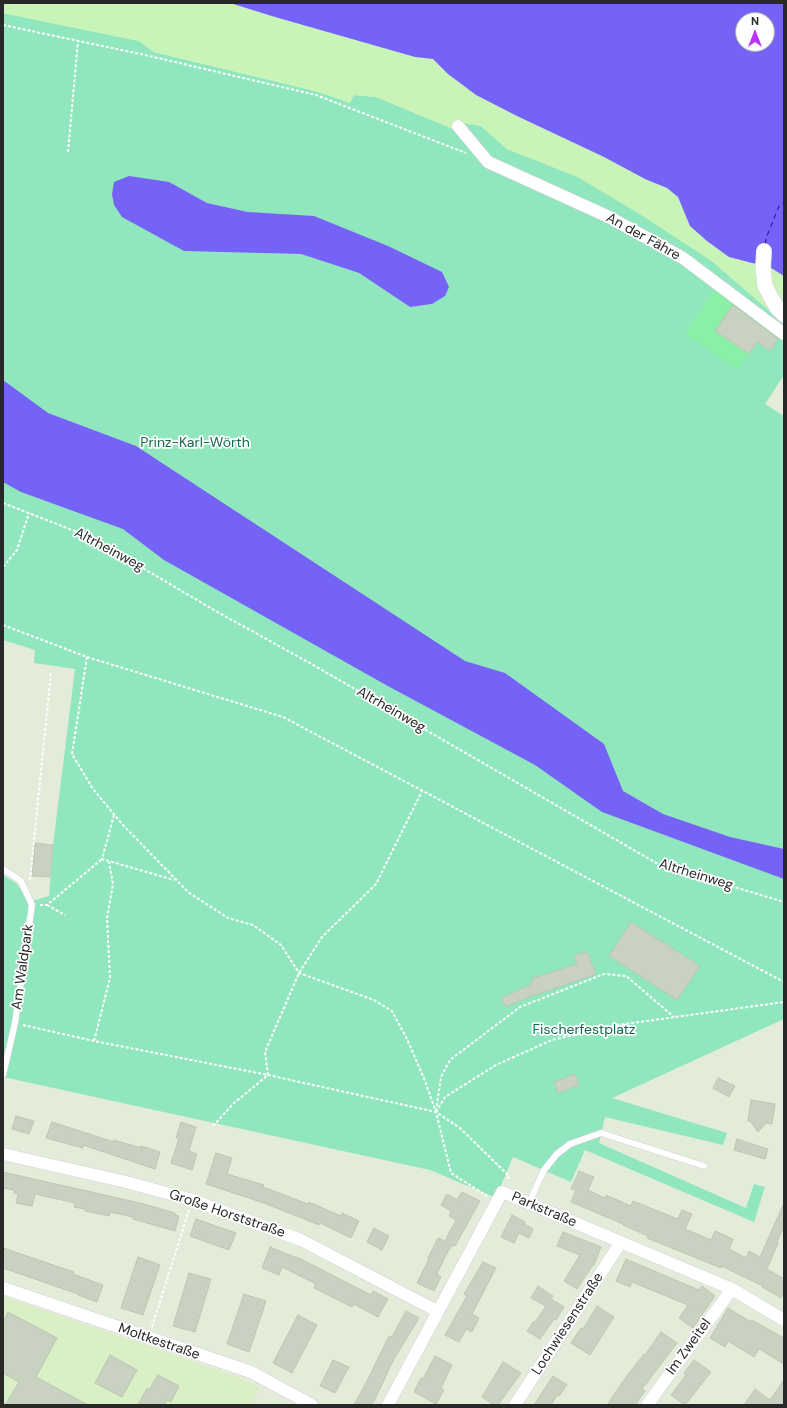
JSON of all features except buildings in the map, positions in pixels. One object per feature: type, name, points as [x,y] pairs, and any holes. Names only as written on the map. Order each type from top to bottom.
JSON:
[{"type":"street","name":"An der Fähre","points":[[458,126],[488,162],[609,217],[683,258],[784,334]]},
{"type":"street","points":[[764,251],[763,269],[765,286],[777,308],[784,315]]},
{"type":"street","name":"Große Horststraße","points":[[3,1154],[126,1182],[189,1199],[301,1240],[437,1311]]},
{"type":"street","name":"Parkstraße","points":[[388,1405],[499,1197],[529,1203],[732,1289],[784,1320]]},
{"type":"street","name":"Lochwiesenstraße","points":[[515,1405],[621,1242]]},
{"type":"street","name":"Moltkestraße","points":[[3,1288],[251,1372],[312,1405]]},
{"type":"street","name":"Im Zweitel","points":[[647,1405],[732,1289]]},
{"type":"lane","name":"Am Waldpark","points":[[3,869],[21,881],[32,904],[15,1023],[3,1075]]},
{"type":"lane","points":[[529,1203],[544,1170],[557,1154],[570,1144],[601,1133],[704,1166]]},
{"type":"path","points":[[3,25],[316,95],[466,154]]},
{"type":"path","points":[[68,152],[78,41]]},
{"type":"path","name":"Altrheinweg","points":[[3,504],[90,537],[214,610],[315,666],[658,864],[784,902]]},
{"type":"path","points":[[3,567],[17,550],[29,513]]},
{"type":"path","points":[[3,625],[87,657],[283,717],[784,982]]},
{"type":"path","points":[[15,1023],[94,1042],[268,1075],[436,1112],[460,1128],[509,1176],[499,1197],[451,1173],[436,1112],[425,1081],[407,1039],[392,1010],[374,1000],[299,973],[281,945],[253,925],[228,918],[188,892],[114,815],[92,789],[72,754],[87,657]]},
{"type":"path","points":[[28,896],[51,672]]},
{"type":"path","points":[[268,1075],[265,1052],[299,973],[322,938],[376,884],[422,791]]},
{"type":"path","points":[[47,904],[102,859],[114,815]]},
{"type":"path","points":[[102,859],[176,880]]},
{"type":"path","points":[[94,1042],[110,978],[107,918],[113,884],[109,862]]},
{"type":"path","points":[[32,904],[47,904],[65,915]]},
{"type":"path","points":[[436,1112],[441,1077],[450,1060],[520,1007],[604,974],[626,976],[674,1017]]},
{"type":"path","points":[[436,1112],[445,1098],[496,1066],[552,1040],[618,1025],[784,1002]]},
{"type":"path","points":[[213,1126],[233,1104],[268,1075]]},
{"type":"path","points":[[148,1338],[190,1206],[189,1199]]},
{"type":"shaded area","points":[[230,3],[784,3],[784,276],[768,266],[729,257],[707,241],[690,226],[678,197],[667,188],[645,179],[604,157],[476,95],[448,74],[433,59],[415,57]]},
{"type":"shaded area","points":[[129,176],[169,182],[207,203],[248,212],[314,216],[388,246],[442,272],[449,287],[445,296],[432,304],[410,307],[359,273],[301,254],[184,251],[122,217],[114,205],[112,194],[114,182]]},
{"type":"shaded area","points":[[715,288],[766,328],[738,370],[685,334]]},
{"type":"shaded area","points":[[3,380],[48,413],[136,446],[465,661],[505,673],[604,744],[623,791],[663,814],[730,837],[784,849],[784,879],[602,812],[535,765],[386,685],[164,560],[123,529],[21,492],[3,482]]},
{"type":"shaded area","points":[[3,1296],[245,1380],[260,1387],[250,1405],[3,1405]]},
{"type":"green space","points":[[3,13],[139,41],[154,52],[315,91],[350,102],[354,95],[376,97],[453,129],[460,122],[481,126],[507,149],[578,177],[640,214],[713,262],[784,325],[784,327],[721,279],[685,334],[766,328],[784,340],[784,375],[765,404],[784,416],[784,1019],[612,1098],[727,1133],[723,1145],[605,1117],[599,1143],[746,1208],[754,1184],[765,1187],[754,1222],[585,1150],[571,1182],[513,1157],[499,1190],[494,1197],[430,1170],[3,1077],[3,875],[17,884],[29,902],[49,896],[53,845],[75,669],[34,663],[35,650],[3,640]],"holes":[[[198,199],[207,203],[248,212],[432,304],[410,307],[359,273],[301,254],[265,253]]]},
{"type":"sand","points":[[3,3],[230,3],[415,57],[433,59],[439,66],[476,95],[604,157],[645,179],[667,188],[678,197],[684,209],[736,260],[755,264],[760,291],[764,302],[772,313],[713,262],[640,214],[578,177],[507,149],[481,126],[460,122],[453,129],[376,97],[354,95],[350,103],[315,91],[154,52],[139,41],[3,13]]},
{"type":"sand","points":[[768,266],[784,276],[784,302],[777,294],[770,279]]},
{"type":"ferry route","points":[[765,244],[779,206],[784,202]]},
{"type":"park label","name":"Prinz-Karl-Wörth","points":[[195,443]]},
{"type":"park label","name":"Fischerfestplatz","points":[[584,1030]]}]
